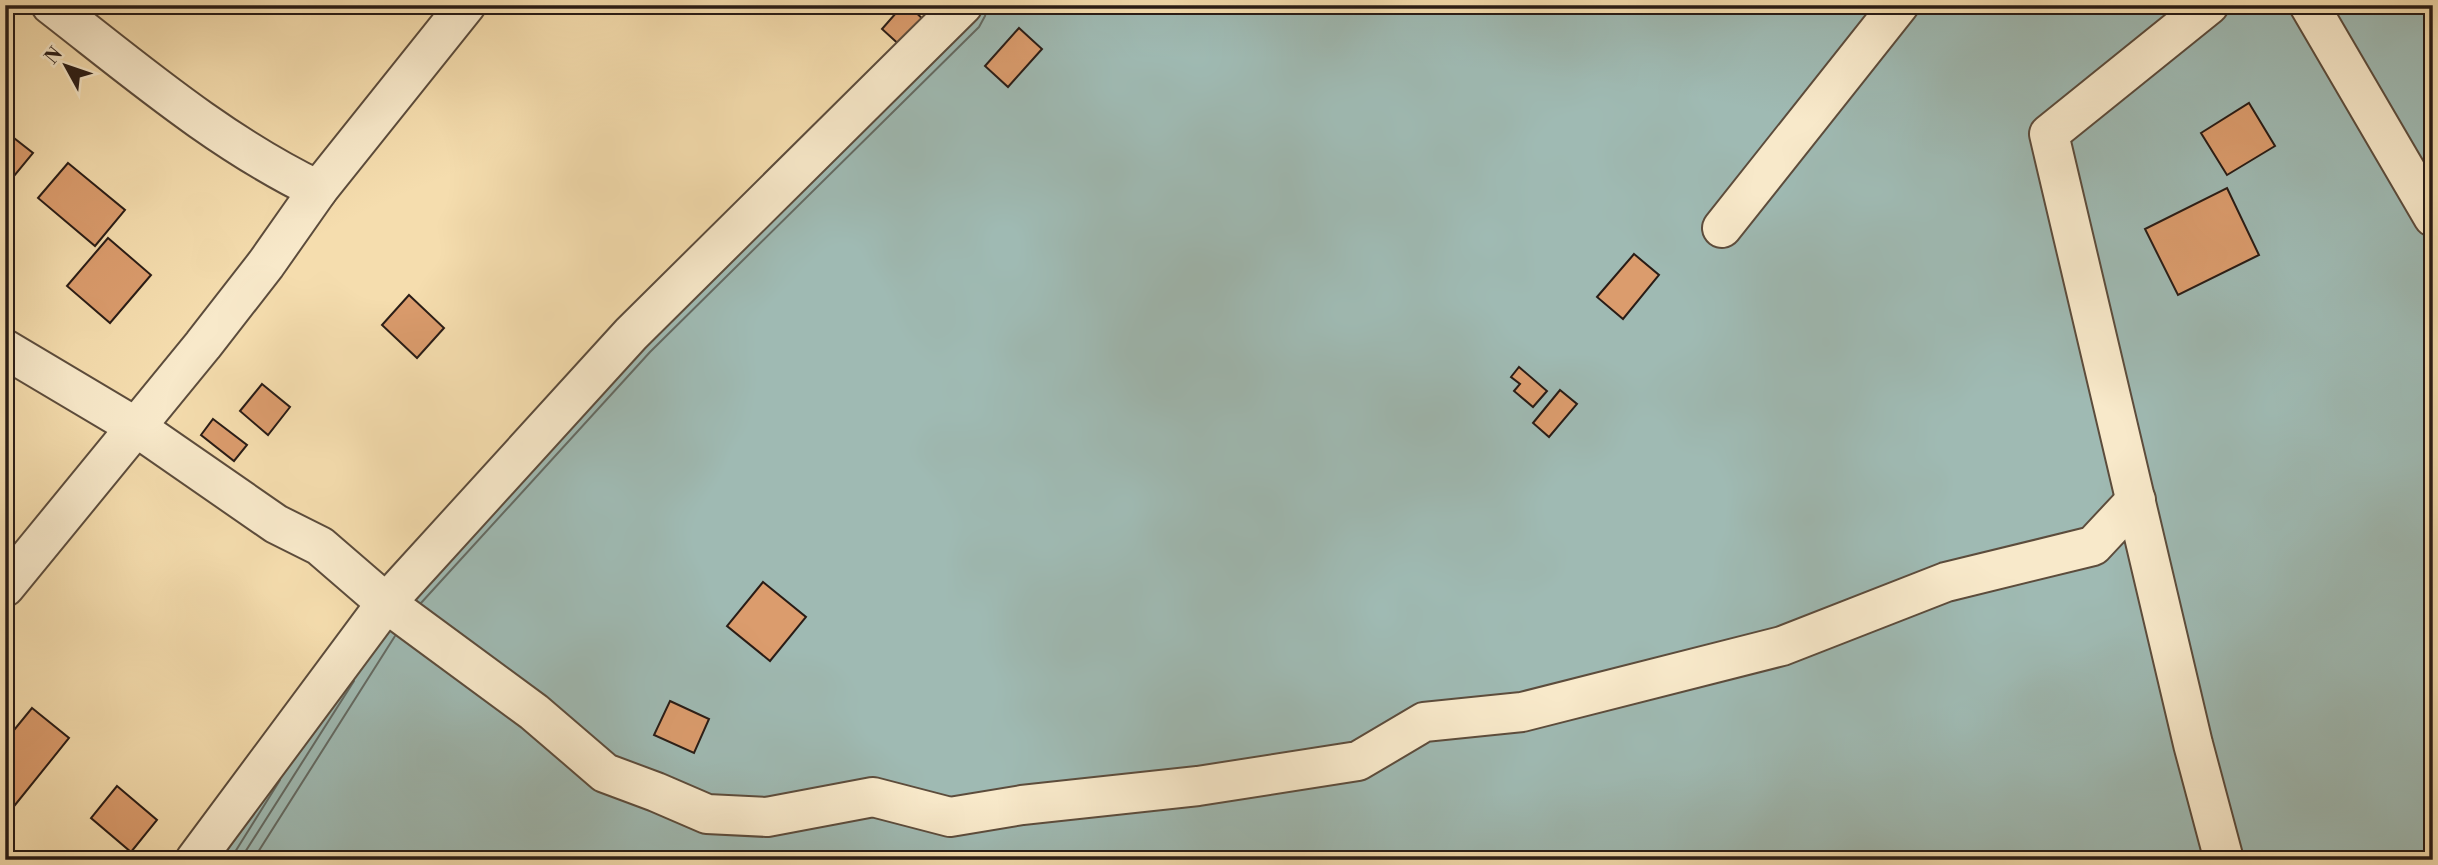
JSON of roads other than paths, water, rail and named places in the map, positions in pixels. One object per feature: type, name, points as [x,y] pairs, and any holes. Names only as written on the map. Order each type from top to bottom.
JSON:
[{"type":"street","points":[[51,5],[189,111],[281,172],[318,190]]},
{"type":"street","points":[[5,587],[266,264],[318,190],[466,5]]},
{"type":"street","points":[[195,860],[386,603],[631,334],[963,5]]},
{"type":"street","points":[[1722,228],[1899,5]]},
{"type":"street","points":[[2209,5],[2049,134],[2193,744],[2224,860]]},
{"type":"street","points":[[2309,5],[2433,217]]},
{"type":"street","points":[[5,349],[135,427],[276,524],[320,546],[386,603],[534,712],[605,773],[707,814],[767,817],[873,797],[950,817],[1022,805],[1198,786],[1358,761],[1424,722],[1522,712],[1782,646],[1946,582],[2093,546],[2136,500]]},
{"type":"water","points":[[963,5],[2433,5],[2433,860],[221,860],[386,603]]}]
